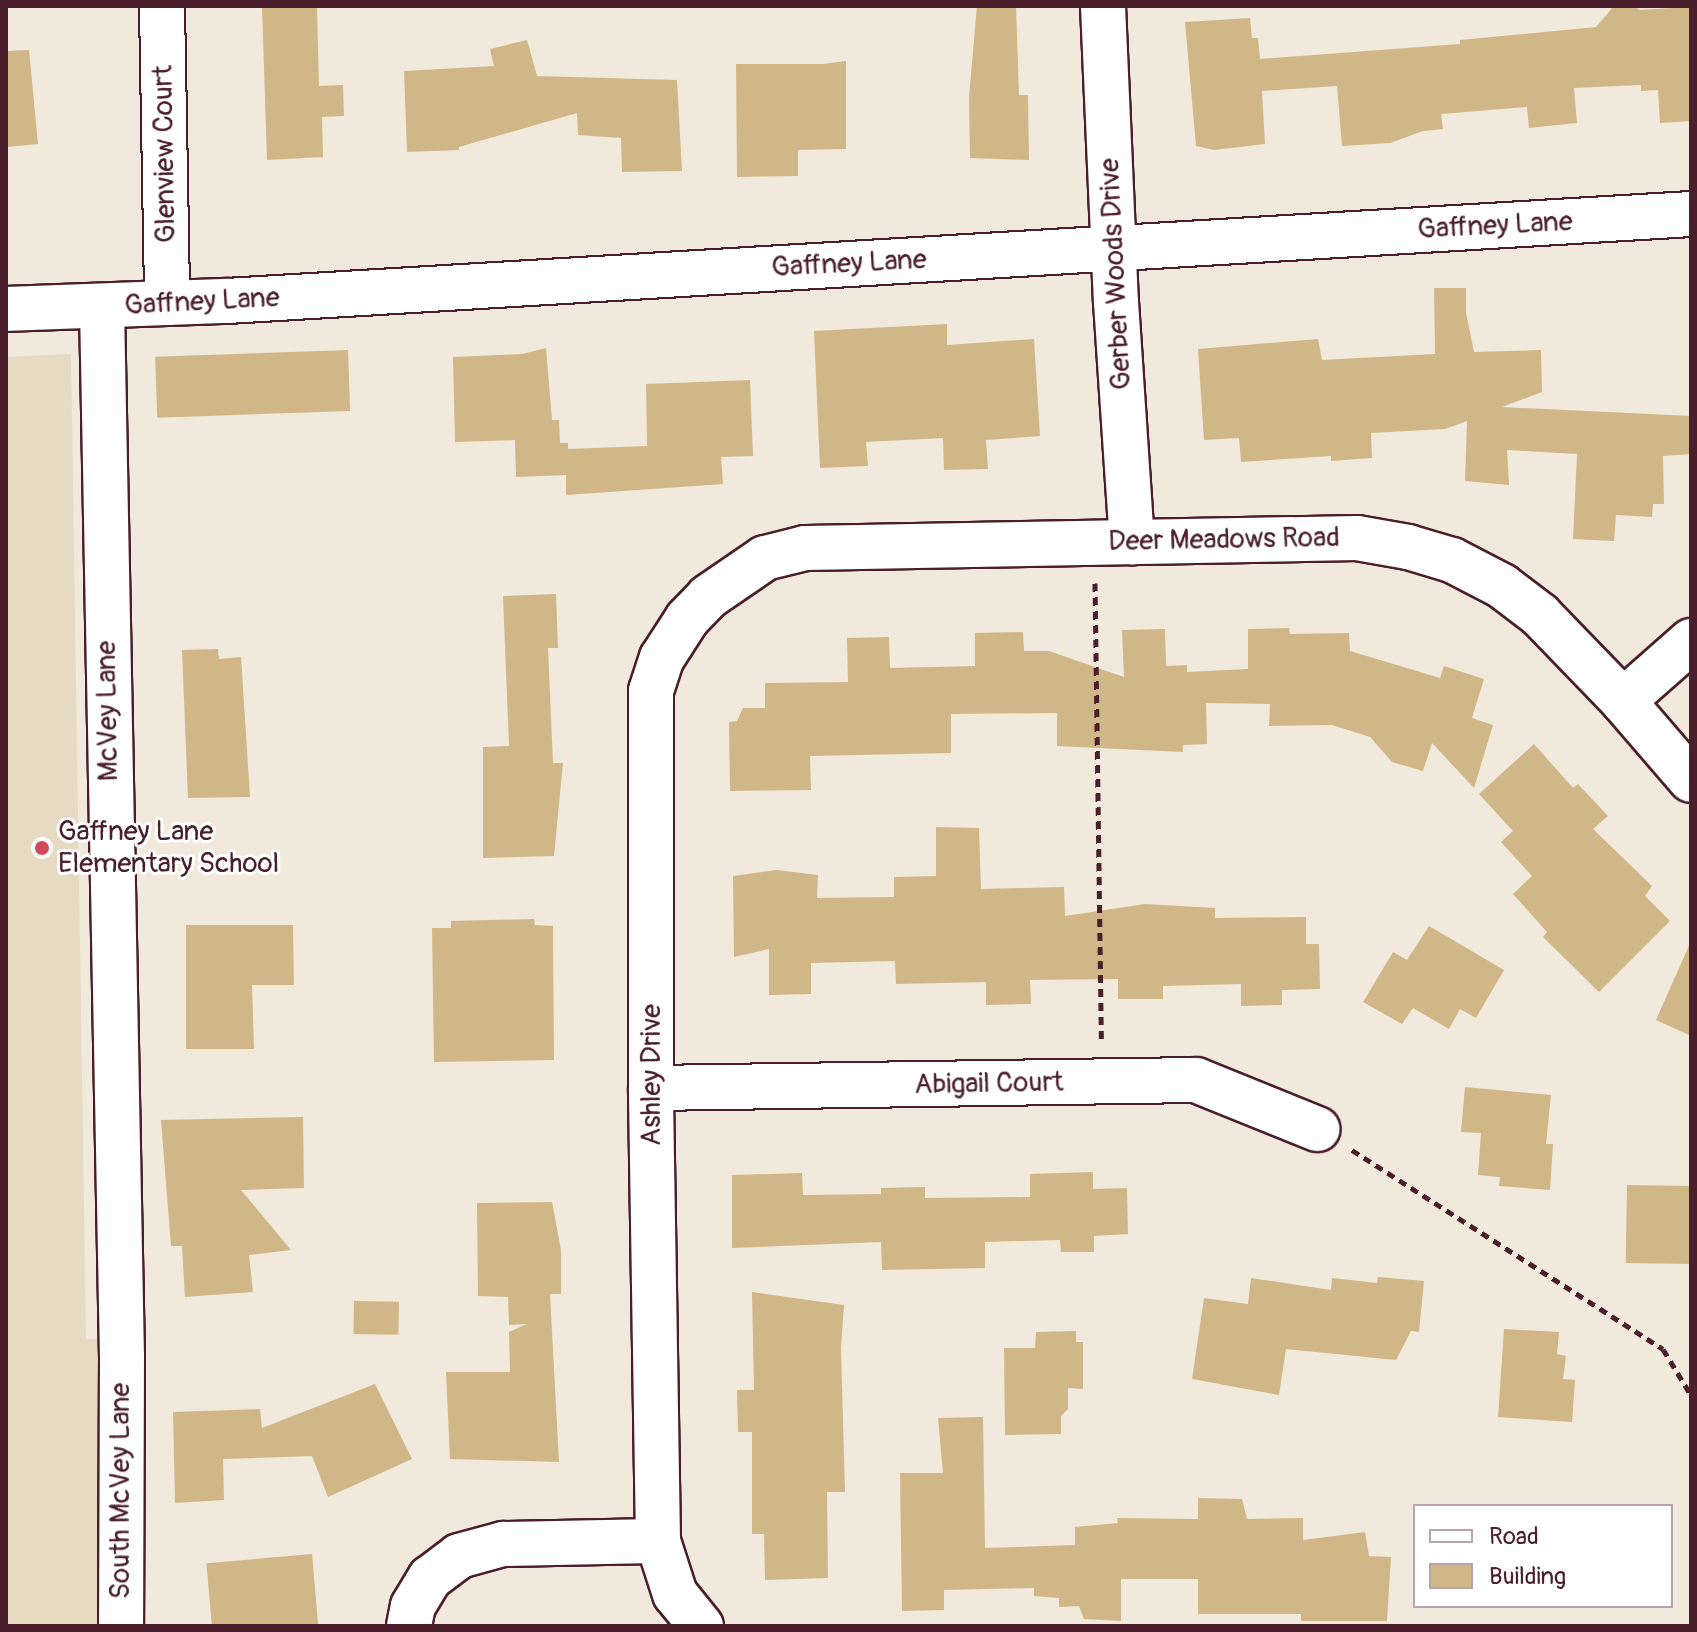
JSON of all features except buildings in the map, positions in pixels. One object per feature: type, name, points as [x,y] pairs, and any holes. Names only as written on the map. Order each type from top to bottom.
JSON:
[{"type":"street","name":"Glenview Court","points":[[162,6],[167,303]]},
{"type":"street","name":"Gerber Woods Drive","points":[[1103,6],[1114,248],[1113,542]]},
{"type":"street","name":"Gaffney Lane","points":[[6,309],[102,307],[1691,214]]},
{"type":"street","name":"McVey Lane","points":[[102,307],[122,1356]]},
{"type":"street","name":"Deer Meadows Road","points":[[687,619],[734,576],[765,558],[805,548],[1357,538],[1452,560],[1502,586],[1540,615],[1623,701],[1691,780]]},
{"type":"street","name":"Ashley Drive","points":[[687,619],[662,658],[651,691],[651,1088],[658,1541],[675,1594],[701,1626]]},
{"type":"street","points":[[1623,701],[1691,641]]},
{"type":"street","name":"Abigail Court","points":[[651,1088],[1196,1080],[1317,1129]]},
{"type":"street","name":"South McVey Lane","points":[[121,1626],[122,1356]]},
{"type":"street","points":[[409,1626],[413,1606],[430,1578],[459,1556],[503,1544],[658,1541]]},
{"type":"path","points":[[1102,1082],[1113,542]]},
{"type":"path","points":[[1317,1129],[1403,1180],[1663,1349],[1691,1395]]},
{"type":"shaded area","name":"Gaffney Lane Elementary School","points":[[71,354],[86,1339],[142,1339],[146,1626],[6,1626],[6,357]]},
{"type":"place","name":"Gaffney Lane Elementary School","points":[[42,848]]}]
